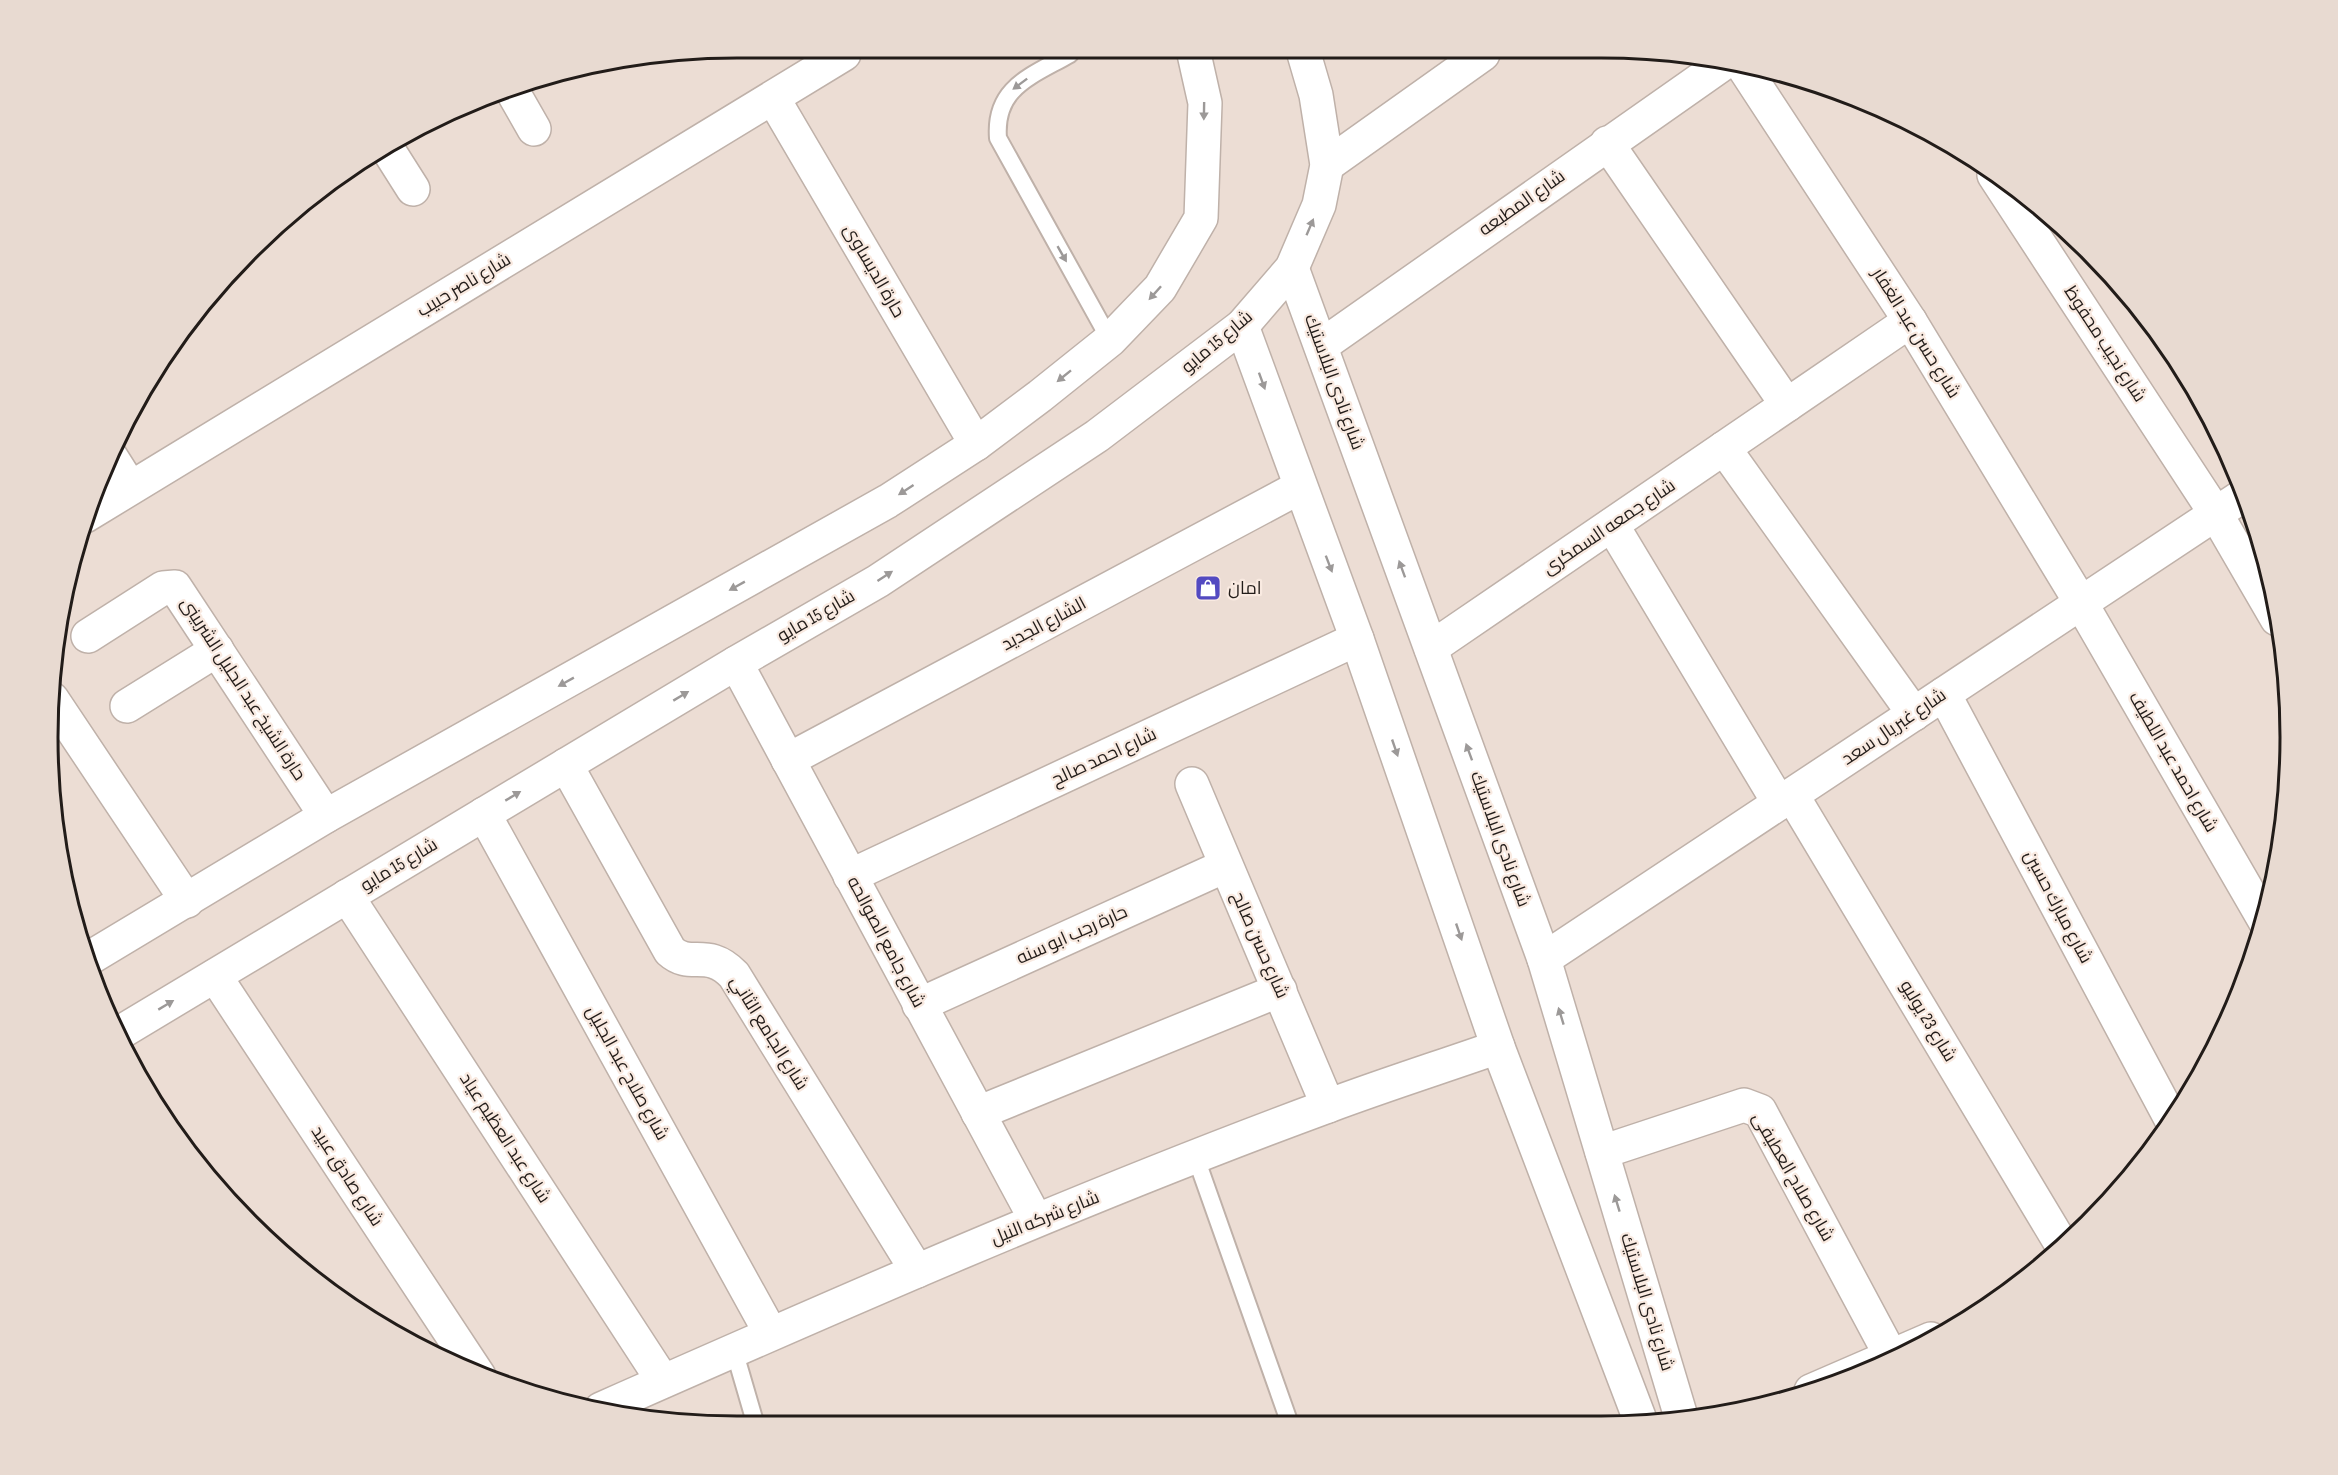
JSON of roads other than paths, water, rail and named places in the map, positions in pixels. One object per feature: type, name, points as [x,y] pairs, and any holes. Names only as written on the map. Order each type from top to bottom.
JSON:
[{"type":"street","name":"شارع ناصر حبيب","points":[[100,507],[835,58]]},
{"type":"street","points":[[95,955],[326,816],[888,501],[976,444],[1110,340],[1160,288],[1201,218],[1205,103],[1195,58]]},
{"type":"street","name":"شارع 15 مايو","points":[[125,1030],[878,580],[1097,436],[1242,326],[1292,268],[1319,205],[1327,165],[1316,95],[1305,58]]},
{"type":"street","points":[[1327,165],[1477,58]]},
{"type":"street","name":"شارع المطبعه","points":[[1321,346],[1715,69]]},
{"type":"street","name":"شارع حسن عبد الغفار","points":[[1749,76],[1910,321],[2081,603]]},
{"type":"street","points":[[515,96],[534,129]]},
{"type":"street","name":"حارة الديساوى","points":[[773,98],[976,444]]},
{"type":"street","points":[[1607,143],[1787,405]]},
{"type":"street","points":[[391,154],[413,189]]},
{"type":"street","name":"شارع نجيب محفوظ","points":[[2028,211],[2216,514],[2264,597]]},
{"type":"street","name":"شارع نادى البلاستيك","points":[[1292,268],[1544,959],[1680,1412]]},
{"type":"street","name":"شارع جمعه السمكرى","points":[[1431,648],[1910,321]]},
{"type":"street","points":[[1242,326],[1357,639],[1498,1047],[1638,1415]]},
{"type":"street","points":[[1724,448],[1914,714]]},
{"type":"street","points":[[116,465],[130,487]]},
{"type":"street","name":"الشارع الجديد","points":[[788,760],[1300,487]]},
{"type":"street","name":"شارع غبريال سعد","points":[[1544,959],[2236,500]]},
{"type":"street","name":"شارع 23 يوليو","points":[[1612,525],[1786,799],[2058,1239]]},
{"type":"street","name":"حارة الشيخ عبد الجليل الشربينى","points":[[88,636],[163,588],[171,586],[179,590],[326,816]]},
{"type":"street","name":"شارع احمد عبد اللطيف","points":[[2081,603],[2257,908]]},
{"type":"street","name":"شارع احمد صالح","points":[[850,876],[1357,639]]},
{"type":"street","points":[[127,706],[217,650]]},
{"type":"street","name":"شارع جامع الصوالحه","points":[[736,663],[1036,1220]]},
{"type":"street","name":"شارع مبارك حسين","points":[[1944,694],[2167,1112]]},
{"type":"street","points":[[59,710],[187,901]]},
{"type":"street","name":"شارع الجامع الثاني","points":[[566,765],[670,951],[682,959],[712,959],[734,975],[917,1271]]},
{"type":"street","name":"شارع حسن صالح","points":[[1192,784],[1328,1106]]},
{"type":"street","name":"شارع صلاح عبد الجليل","points":[[484,814],[771,1332]]},
{"type":"street","name":"حارة رجب ابو سنه","points":[[919,1005],[1225,866]]},
{"type":"street","name":"شارع عبد العظيم عياد","points":[[347,896],[663,1381]]},
{"type":"street","name":"شارع صادق عبيد","points":[[215,976],[468,1360]]},
{"type":"street","points":[[978,1113],[1280,990]]},
{"type":"street","name":"شارع شركه النيل","points":[[610,1404],[771,1332],[1036,1220],[1328,1106],[1498,1047]]},
{"type":"street","name":"شارع صلاح العطيفى","points":[[1602,1152],[1744,1105],[1760,1111],[1889,1351]]},
{"type":"lane","points":[[1063,58],[1020,82],[1008,93],[1000,106],[996,122],[998,138],[1110,340]]},
{"type":"lane","points":[[1196,1158],[1287,1416]]},
{"type":"lane","points":[[734,1350],[753,1416]]},
{"type":"place","name":"امان","points":[[1208,588]]}]
